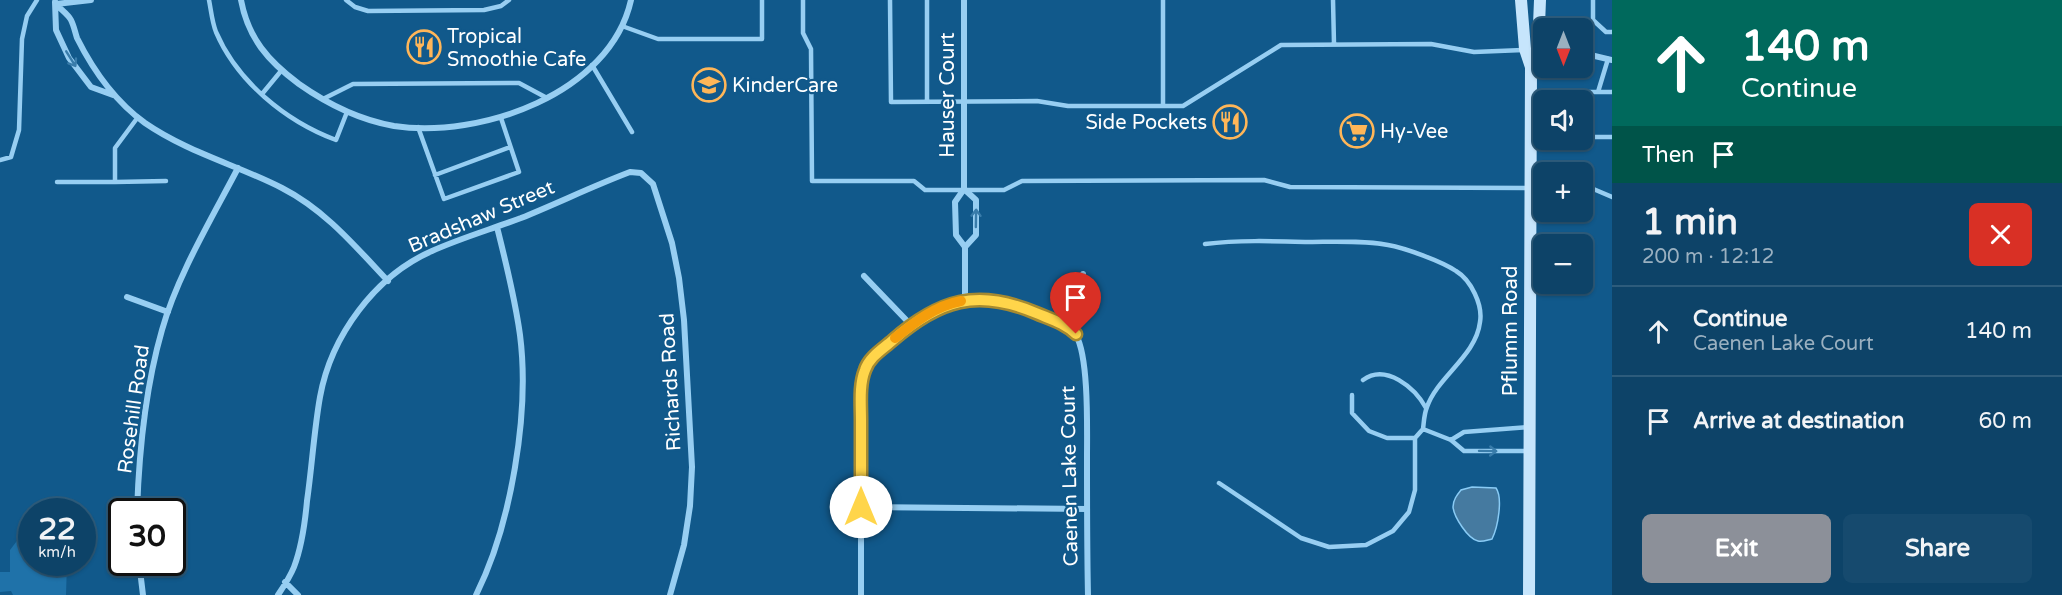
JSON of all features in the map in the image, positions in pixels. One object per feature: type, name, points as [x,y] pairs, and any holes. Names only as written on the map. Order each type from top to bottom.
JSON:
[{"type":"main road","points":[[1521,0],[1525,50],[1531,68]]},
{"type":"main road","points":[[1540,0],[1540,18]]},
{"type":"main road","points":[[1531,68],[1533,64]]},
{"type":"main road","name":"Pflumm Road","points":[[1528,595],[1531,68]]},
{"type":"street","points":[[55,2],[91,0]]},
{"type":"street","points":[[241,0],[243,11],[257,44],[281,71],[322,99],[347,112],[393,125],[435,128],[501,118],[536,105],[570,84],[612,44],[622,26],[631,0]]},
{"type":"street","name":"Hauser Court","points":[[964,0],[964,189],[955,202],[956,235],[965,247],[965,300]]},
{"type":"street","points":[[55,2],[56,30],[69,58],[91,87],[113,95]]},
{"type":"street","points":[[55,2],[71,20],[77,37],[113,95],[138,117],[168,137],[282,188],[312,207],[340,229],[388,281]]},
{"type":"street","points":[[1525,50],[1533,50]]},
{"type":"street","points":[[1593,55],[1610,59]]},
{"type":"street","name":"Rosehill Road","points":[[138,498],[139,460],[146,405],[162,329],[183,276],[238,168]]},
{"type":"street","name":"Bradshaw Street","points":[[278,595],[294,567],[301,539],[321,395],[329,364],[342,334],[368,298],[409,263],[431,251],[497,227],[630,172],[641,173]]},
{"type":"street","name":"Richards Road","points":[[641,173],[653,184],[666,221],[679,278],[684,320],[692,467],[690,506],[684,545],[670,595]]},
{"type":"street","name":"Hauser Court","points":[[964,189],[976,200],[976,235],[965,247]]},
{"type":"street","points":[[476,595],[493,552],[508,500],[522,415],[523,376],[520,337],[513,290],[497,227]]},
{"type":"street","points":[[861,595],[861,394],[864,370],[870,360],[925,315],[951,303],[965,300],[1021,306],[1068,326],[1083,274]]},
{"type":"street","points":[[864,276],[911,325]]},
{"type":"street","points":[[127,297],[168,312]]},
{"type":"street","name":"Caenen Lake Court","points":[[1068,326],[1076,334],[1081,347],[1085,384],[1088,595]]},
{"type":"street","points":[[861,507],[1087,509]]},
{"type":"street","points":[[141,576],[143,595]]},
{"type":"street","points":[[285,582],[298,595]]},
{"type":"lane","points":[[0,160],[11,157],[19,130],[22,39],[27,16],[37,0]]},
{"type":"lane","points":[[209,0],[215,29],[232,63],[270,102],[321,135],[336,140],[347,112]]},
{"type":"lane","points":[[346,0],[355,7],[368,11],[390,11],[484,10],[501,6],[509,0]]},
{"type":"lane","points":[[622,26],[658,39],[762,39],[762,0]]},
{"type":"lane","points":[[803,0],[803,33],[812,49],[812,181],[914,181],[925,190],[1004,190],[1022,181],[1045,180],[1264,180],[1290,187],[1530,188]]},
{"type":"lane","points":[[890,0],[891,102],[1037,101],[1068,106],[1182,106],[1281,45],[1431,44],[1474,52],[1525,50]]},
{"type":"lane","points":[[927,0],[927,102]]},
{"type":"lane","points":[[1163,0],[1163,106]]},
{"type":"lane","points":[[1333,0],[1334,44]]},
{"type":"lane","points":[[1593,0],[1593,21],[1606,32],[1612,32]]},
{"type":"lane","points":[[1598,92],[1610,59]]},
{"type":"lane","points":[[592,65],[632,132]]},
{"type":"lane","points":[[262,94],[281,71]]},
{"type":"lane","points":[[322,99],[353,84],[507,83],[519,83],[547,98]]},
{"type":"lane","points":[[1593,92],[1612,92]]},
{"type":"lane","points":[[115,182],[115,148],[138,117]]},
{"type":"lane","points":[[418,127],[444,199],[519,172],[501,118]]},
{"type":"lane","points":[[1593,137],[1612,137]]},
{"type":"lane","points":[[435,175],[510,147]]},
{"type":"lane","points":[[57,182],[166,181]]},
{"type":"lane","points":[[1593,189],[1612,197]]},
{"type":"lane","points":[[1205,244],[1232,240],[1387,245],[1418,254],[1456,271],[1467,282],[1480,308],[1480,324],[1471,345],[1434,393],[1426,408],[1423,429],[1415,438],[1415,490],[1409,512],[1393,531],[1366,546],[1329,547],[1301,538],[1219,483]]},
{"type":"lane","points":[[1363,380],[1377,375],[1392,377],[1409,386],[1426,408]]},
{"type":"lane","points":[[1352,395],[1352,413],[1369,431],[1388,438],[1415,438]]},
{"type":"lane","points":[[1451,440],[1464,432],[1528,427]]},
{"type":"lane","points":[[1423,429],[1451,440],[1464,451],[1528,451]]},
{"type":"shaded area","points":[[1472,487],[1496,488],[1498,493],[1499,513],[1492,539],[1478,541],[1474,539],[1462,527],[1454,511],[1454,502],[1461,490]]},
{"type":"shaded area","points":[[18,540],[18,576],[67,576],[66,595],[13,595],[11,591],[0,592],[0,572],[10,572],[10,550]]},
{"type":"slow traffic","points":[[895,338],[925,315],[961,301]]},
{"type":"place","name":"Tropical Smoothie Cafe","points":[[424,47]]},
{"type":"place","name":"KinderCare","points":[[709,85]]},
{"type":"place","name":"Side Pockets","points":[[1230,122]]},
{"type":"place","name":"Hy-Vee","points":[[1357,131]]},
{"type":"route","points":[[861,507],[861,394],[864,370],[870,360],[911,325],[925,315],[951,303],[965,300],[1021,306],[1068,326],[1076,334]]}]
